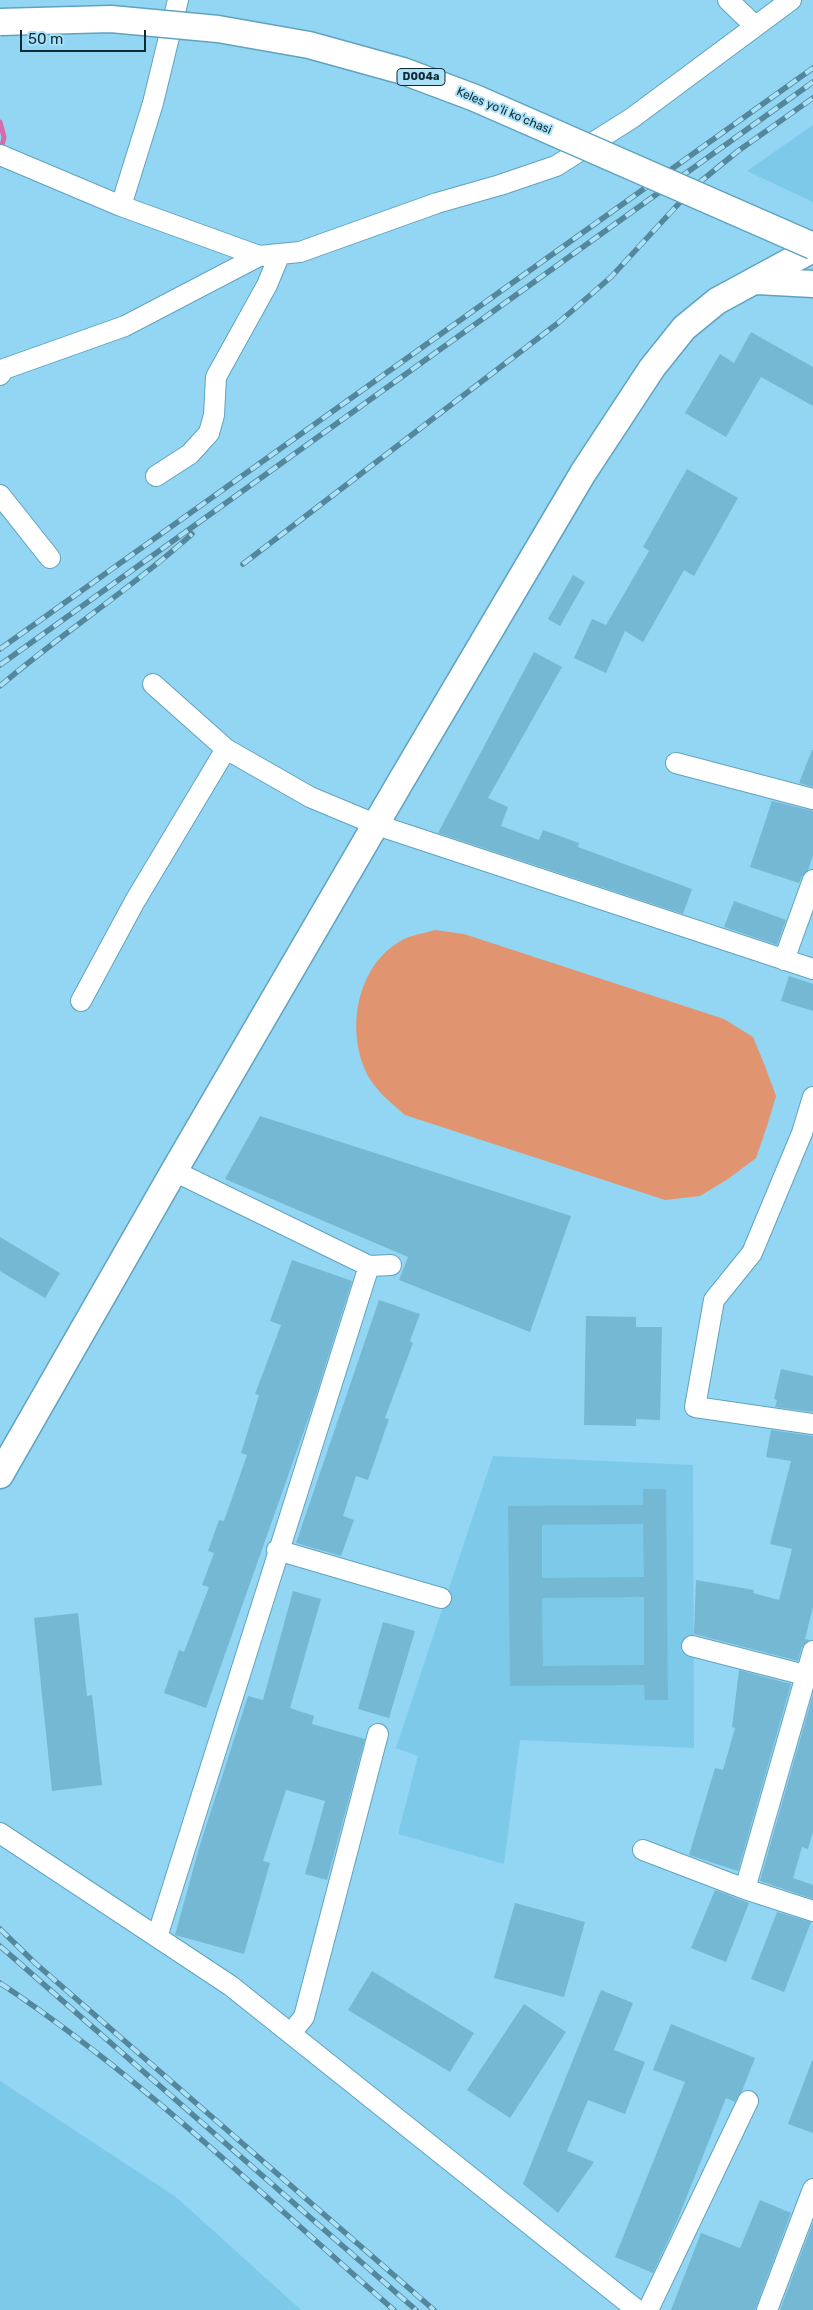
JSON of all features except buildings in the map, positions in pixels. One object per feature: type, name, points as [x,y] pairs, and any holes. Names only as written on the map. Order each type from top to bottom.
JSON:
[{"type":"main road","name":"Keles yoʻli koʻchasi","points":[[0,8],[112,6],[222,16],[306,30],[409,55],[488,85],[622,147],[813,228]]},
{"type":"main road","name":"Keles yoʻli koʻchasi","points":[[0,22],[111,19],[218,29],[309,45],[394,68],[475,98],[813,247]]},
{"type":"main road","points":[[0,1475],[174,1170],[583,473],[652,368],[684,328],[717,301],[757,281],[813,247]]},
{"type":"main road","points":[[757,281],[813,284]]},
{"type":"street","points":[[122,206],[153,103],[178,0]]},
{"type":"street","points":[[728,0],[755,26]]},
{"type":"street","points":[[9,158],[122,206],[259,256],[280,256],[300,252],[437,203],[508,183],[556,166],[632,118],[791,0]]},
{"type":"street","points":[[0,375],[4,369],[125,326],[259,256]]},
{"type":"street","points":[[156,476],[190,454],[209,433],[214,415],[216,378],[267,285],[280,256]]},
{"type":"street","points":[[0,495],[50,558]]},
{"type":"street","points":[[153,684],[226,749],[310,797],[377,825],[813,969]]},
{"type":"street","points":[[81,1001],[135,901],[226,749]]},
{"type":"street","points":[[676,763],[813,799]]},
{"type":"street","points":[[784,960],[813,880]]},
{"type":"street","points":[[813,1097],[808,1135],[752,1253],[714,1300],[695,1407],[813,1424]]},
{"type":"street","points":[[174,1170],[369,1266],[392,1265]]},
{"type":"street","points":[[157,1937],[369,1266]]},
{"type":"street","points":[[278,1550],[441,1598]]},
{"type":"street","points":[[692,1646],[810,1676]]},
{"type":"street","points":[[746,1889],[810,1676],[813,1651]]},
{"type":"street","points":[[291,2032],[304,2017],[378,1734]]},
{"type":"street","points":[[0,1833],[231,1986],[637,2310]]},
{"type":"street","points":[[643,1850],[746,1889],[813,1911]]},
{"type":"street","points":[[648,2310],[748,2101]]},
{"type":"street","points":[[767,2310],[813,2189]]},
{"type":"shaded area","points":[[813,125],[813,202],[747,171]]},
{"type":"shaded area","points":[[435,930],[464,934],[724,1019],[753,1037],[776,1096],[756,1158],[728,1179],[700,1196],[665,1200],[405,1115],[381,1093],[366,1073],[358,1048],[356,1031],[357,1013],[360,995],[367,979],[387,950],[406,938]]},
{"type":"shaded area","points":[[493,1456],[693,1465],[694,1748],[520,1740],[504,1864],[398,1834],[418,1756],[396,1748]]},
{"type":"shaded area","points":[[0,2081],[176,2197],[301,2310],[0,2310]]},
{"type":"waterway","points":[[0,122],[4,137],[1,150]]},
{"type":"railway","points":[[0,649],[813,68]]},
{"type":"railway","points":[[0,665],[813,82]]},
{"type":"railway","points":[[243,564],[558,323],[611,277],[695,186],[738,151],[813,98]]},
{"type":"railway","points":[[0,686],[145,574],[192,534]]},
{"type":"railway","points":[[0,1929],[35,1963],[434,2310]]},
{"type":"railway","points":[[0,1946],[416,2310]]},
{"type":"railway","points":[[0,1983],[104,2058],[202,2140],[394,2310]]}]
